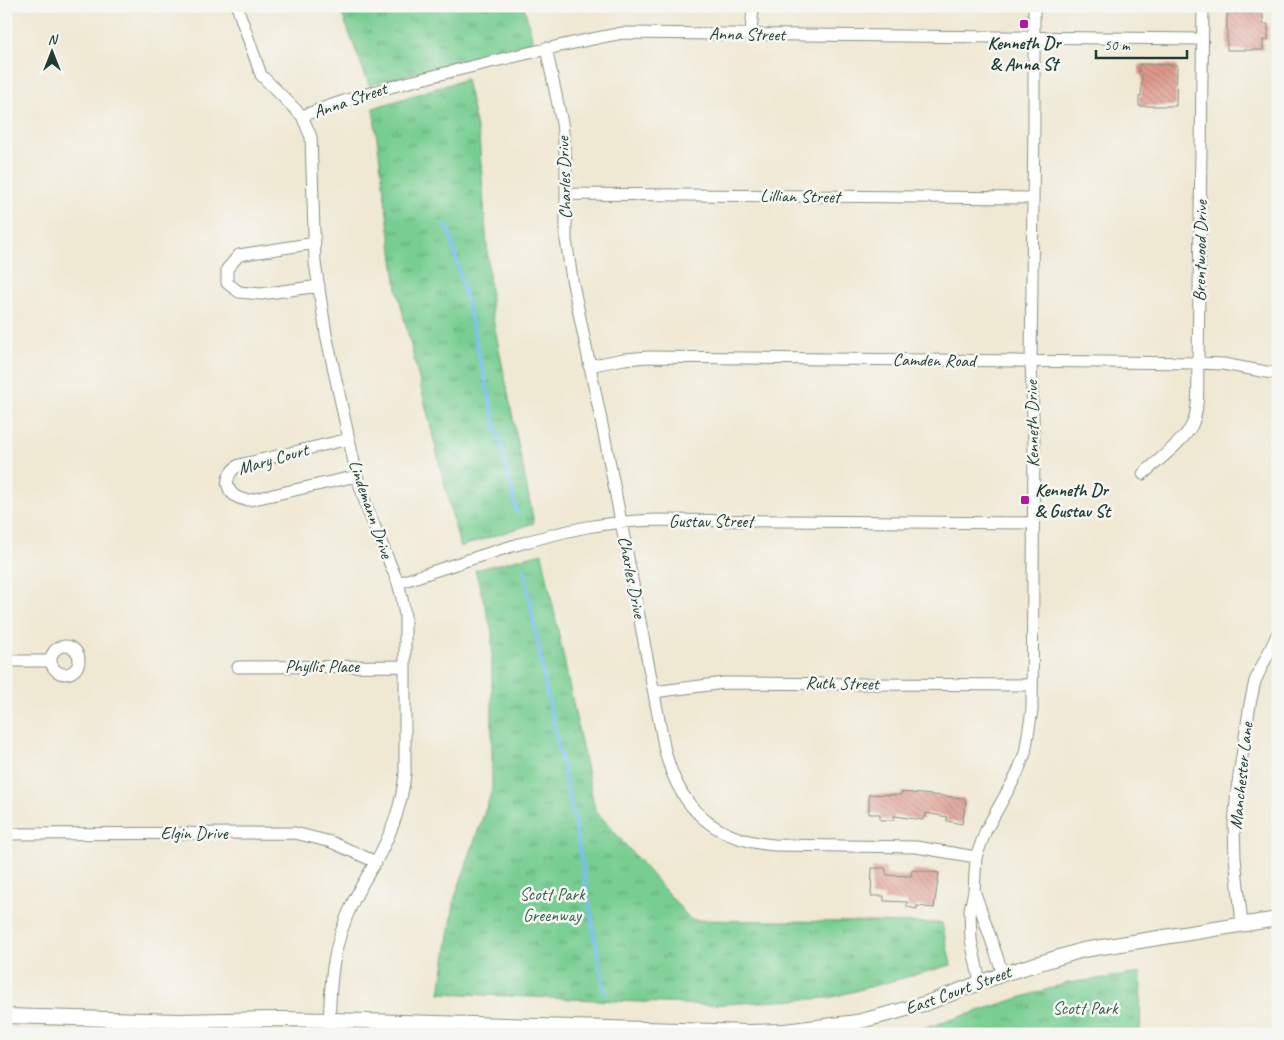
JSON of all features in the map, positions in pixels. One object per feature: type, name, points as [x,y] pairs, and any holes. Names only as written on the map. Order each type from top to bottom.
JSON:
[{"type":"street","name":"Lindemann Drive","points":[[238,6],[238,12],[261,76],[302,116],[311,137],[315,243],[326,334],[358,476],[367,508],[398,583],[405,616],[404,786],[395,823],[376,862],[354,898],[335,951],[331,984],[330,1027]]},
{"type":"street","points":[[752,34],[753,6]]},
{"type":"street","name":"Kenneth Drive","points":[[980,983],[971,940],[970,910],[974,891],[976,857],[986,830],[1017,774],[1025,753],[1032,710],[1034,444],[1031,361],[1034,6]]},
{"type":"street","name":"Brentwood Drive","points":[[1142,474],[1182,438],[1192,425],[1196,408],[1203,6]]},
{"type":"street","name":"Anna Street","points":[[302,116],[335,103],[386,87],[576,41],[623,33],[1202,39]]},
{"type":"street","name":"Charles Drive","points":[[546,48],[562,123],[566,162],[566,240],[572,279],[665,751],[670,771],[676,784],[697,813],[723,832],[756,843],[774,845],[916,846],[976,857]]},
{"type":"street","name":"Lillian Street","points":[[567,194],[1033,198]]},
{"type":"street","points":[[315,243],[238,255],[227,269],[227,283],[238,292],[261,294],[319,286]]},
{"type":"street","name":"Camden Road","points":[[589,366],[648,356],[1198,363],[1222,364],[1278,374]]},
{"type":"street","name":"Mary Court","points":[[349,439],[239,465],[228,475],[227,483],[234,497],[241,500],[250,500],[358,476]]},
{"type":"street","name":"Gustav Street","points":[[398,583],[542,537],[621,522],[666,520],[1033,523]]},
{"type":"street","name":"Manchester Lane","points":[[1242,924],[1235,858],[1234,824],[1237,789],[1250,704],[1256,681],[1278,633]]},
{"type":"street","points":[[6,661],[50,661]]},
{"type":"street","name":"Phyllis Place","points":[[238,667],[405,666]]},
{"type":"street","name":"Ruth Street","points":[[654,692],[724,683],[1032,685]]},
{"type":"street","name":"Elgin Drive","points":[[6,834],[295,833],[331,842],[376,862]]},
{"type":"street","name":"Kenneth Drive","points":[[974,891],[1003,974]]},
{"type":"street","name":"East Court Street","points":[[6,1016],[330,1027],[785,1031],[821,1028],[892,1014],[1003,974],[1083,950],[1278,919]]},
{"type":"street","points":[[122,1020],[126,1034]]},
{"type":"green space","points":[[339,6],[524,6],[533,42],[369,85]]},
{"type":"green space","points":[[466,79],[479,138],[492,314],[534,523],[460,547],[397,289],[373,108]]},
{"type":"green space","name":"Scott Park Greenway","points":[[542,553],[595,810],[691,920],[942,923],[951,965],[829,998],[707,1005],[440,993],[455,897],[492,791],[492,631],[475,570]]},
{"type":"green space","name":"Scott Park","points":[[1141,973],[1140,1034],[906,1034],[1067,983]]},
{"type":"building","points":[[1227,13],[1263,13],[1263,24],[1268,24],[1268,40],[1263,40],[1263,50],[1227,50]]},
{"type":"building","points":[[1139,64],[1177,65],[1176,106],[1139,106],[1142,75],[1139,75]]},
{"type":"building","points":[[901,792],[964,798],[966,801],[962,824],[947,821],[947,817],[926,813],[926,817],[923,817],[923,820],[894,816],[894,820],[880,820],[880,814],[869,814],[869,794],[901,795]]},
{"type":"building","points":[[872,868],[885,868],[887,875],[911,876],[912,870],[939,873],[934,908],[917,906],[917,909],[907,907],[907,902],[884,901],[884,896],[871,896]]},
{"type":"waterway","points":[[446,225],[451,237],[517,513]]},
{"type":"waterway","points":[[524,568],[545,684],[575,824],[605,994]]},
{"type":"place","name":"Kenneth Dr & Anna St","points":[[1024,24]]},
{"type":"place","name":"Kenneth Dr & Gustav St","points":[[1025,500]]}]
